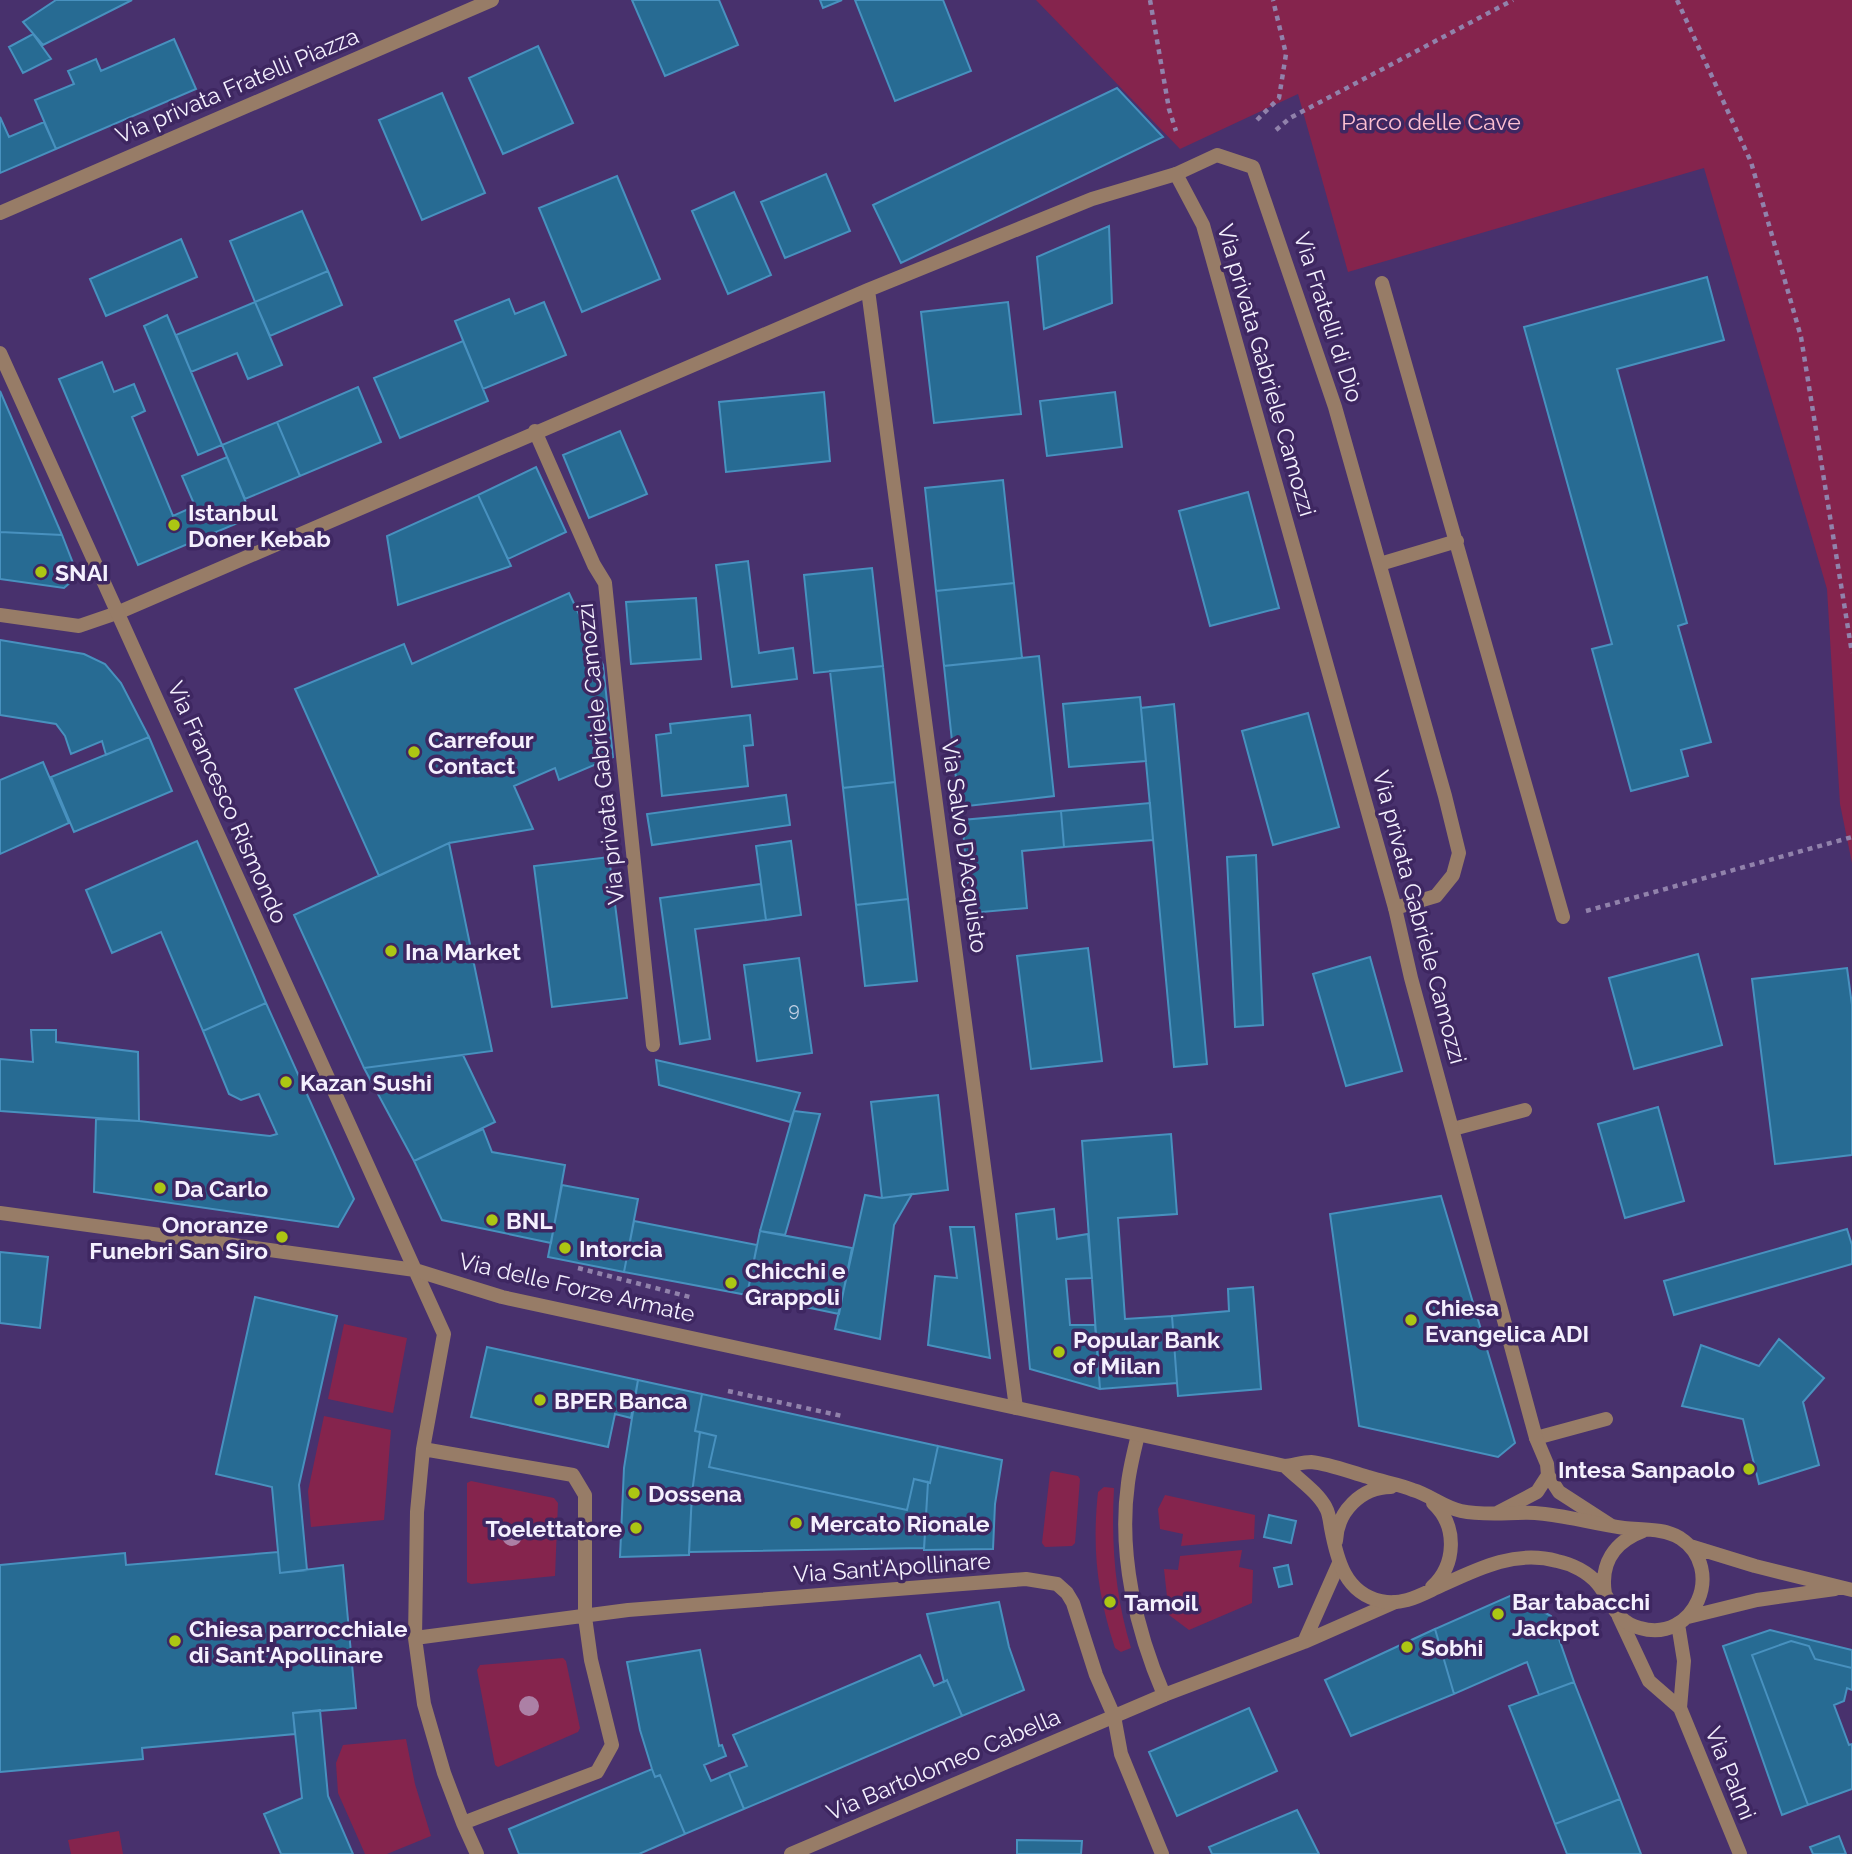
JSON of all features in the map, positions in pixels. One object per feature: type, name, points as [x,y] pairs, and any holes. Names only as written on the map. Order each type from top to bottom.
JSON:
[{"type":"street","name":"Via privata Fratelli Piazza","points":[[0,212],[492,0]]},
{"type":"street","name":"Via Fratelli di Dio","points":[[1176,174],[1217,155],[1253,167],[1335,407],[1459,853],[1453,875],[1436,896],[1395,908]]},
{"type":"street","points":[[0,615],[79,626],[117,613],[868,290],[1092,198],[1176,174]]},
{"type":"street","name":"Via privata Gabriele Camozzi","points":[[1176,174],[1203,225],[1395,908],[1411,978],[1453,1129]]},
{"type":"street","points":[[1382,283],[1563,917]]},
{"type":"street","name":"Via Salvo D'Acquisto","points":[[868,290],[1016,1408]]},
{"type":"street","name":"Via Francesco Rismondo","points":[[1,360],[444,1334],[423,1449],[417,1512],[415,1638],[425,1704],[444,1773],[477,1854]]},
{"type":"street","name":"Via privata Gabriele Camozzi","points":[[535,431],[594,565],[605,583],[653,1045]]},
{"type":"street","points":[[1380,564],[1457,541]]},
{"type":"street","points":[[1525,1110],[1453,1129],[1548,1475],[1559,1492],[1610,1525]]},
{"type":"street","name":"Via delle Forze Armate","points":[[0,1213],[415,1270],[502,1297],[1138,1435],[1285,1466],[1310,1462],[1414,1490],[1461,1511],[1547,1514],[1654,1530],[1679,1537],[1690,1546],[1755,1566],[1848,1588]]},
{"type":"street","points":[[1536,1438],[1606,1419]]},
{"type":"street","points":[[1138,1435],[1128,1484],[1126,1544],[1139,1622],[1164,1695]]},
{"type":"street","points":[[423,1449],[573,1475],[585,1495],[585,1617],[591,1660],[612,1745],[597,1772],[463,1823]]},
{"type":"street","points":[[1285,1466],[1327,1509],[1337,1556],[1345,1576],[1355,1587],[1381,1601],[1410,1600],[1483,1567],[1512,1558],[1529,1558],[1557,1561],[1584,1572],[1598,1583],[1619,1617]]},
{"type":"street","points":[[1499,1512],[1537,1492],[1548,1475]]},
{"type":"street","points":[[1304,1642],[1337,1556],[1338,1527],[1348,1508],[1371,1490],[1400,1487]]},
{"type":"street","points":[[1423,1594],[1435,1585],[1443,1573],[1449,1561],[1451,1546],[1446,1518],[1427,1497]]},
{"type":"street","points":[[1606,1597],[1604,1573],[1613,1551],[1631,1535],[1654,1530]]},
{"type":"street","points":[[1683,1620],[1696,1606],[1704,1581],[1697,1556],[1690,1546]]},
{"type":"street","name":"Via Sant'Apollinare","points":[[415,1638],[628,1610],[1026,1579],[1042,1580],[1063,1589],[1073,1603],[1096,1675],[1114,1716],[1121,1754],[1162,1854]]},
{"type":"street","name":"Via delle Forze Armate","points":[[1619,1617],[1639,1628],[1665,1629],[1683,1620],[1757,1600],[1848,1588]]},
{"type":"street","points":[[1114,1716],[1304,1642],[1395,1602]]},
{"type":"street","name":"Via Palmi","points":[[1619,1617],[1649,1681],[1680,1709],[1740,1854]]},
{"type":"street","name":"Via Palmi","points":[[1680,1709],[1684,1661],[1683,1620]]},
{"type":"street","name":"Via Bartolomeo Cabella","points":[[791,1854],[1114,1716]]},
{"type":"path","points":[[1150,0],[1169,109],[1176,131]]},
{"type":"path","points":[[1256,120],[1279,98],[1286,54],[1273,0]]},
{"type":"path","points":[[1276,130],[1290,118],[1513,0]]},
{"type":"path","points":[[1678,0],[1751,162],[1801,337],[1852,653]]},
{"type":"path","points":[[1563,917],[1852,837]]},
{"type":"path","points":[[578,1268],[690,1297]]},
{"type":"path","points":[[728,1391],[842,1416]]},
{"type":"green space","name":"Parco delle Cave","points":[[1036,0],[1852,0],[1852,863],[1840,804],[1827,589],[1704,168],[1348,272],[1298,94],[1180,149]]},
{"type":"green space","points":[[344,1324],[407,1338],[393,1413],[328,1399]]},
{"type":"green space","points":[[324,1416],[391,1430],[384,1520],[311,1527],[308,1491]]},
{"type":"green space","points":[[1052,1471],[1078,1476],[1080,1479],[1075,1543],[1072,1546],[1045,1547],[1042,1543]]},
{"type":"green space","points":[[471,1481],[554,1498],[558,1503],[555,1576],[471,1584],[467,1582],[467,1483]]},
{"type":"green space","points":[[1104,1487],[1114,1488],[1115,1569],[1131,1648],[1121,1652],[1115,1648],[1109,1628],[1100,1590],[1096,1552],[1098,1492]]},
{"type":"green space","points":[[1165,1495],[1255,1515],[1254,1539],[1181,1546],[1183,1534],[1160,1529],[1158,1509]]},
{"type":"green space","points":[[1242,1550],[1239,1567],[1253,1570],[1252,1603],[1189,1630],[1169,1615],[1164,1569],[1178,1570],[1180,1556]]},
{"type":"green space","points":[[563,1658],[566,1661],[580,1728],[578,1732],[498,1767],[495,1765],[477,1670],[480,1665]]},
{"type":"green space","points":[[406,1739],[415,1784],[431,1836],[387,1854],[365,1854],[338,1793],[336,1763],[343,1745]]},
{"type":"green space","points":[[119,1831],[123,1854],[71,1854],[68,1840]]},
{"type":"building","points":[[56,0],[132,0],[43,45],[23,22]]},
{"type":"building","points":[[632,0],[719,0],[738,45],[665,76]]},
{"type":"building","points":[[820,0],[842,0],[823,8]]},
{"type":"building","points":[[855,0],[943,0],[971,71],[895,101]]},
{"type":"building","points":[[33,34],[51,59],[23,73],[9,47]]},
{"type":"building","points":[[174,39],[196,89],[56,149],[35,100],[74,84],[68,71],[96,59],[101,71]]},
{"type":"building","points":[[538,46],[573,123],[503,154],[469,78]]},
{"type":"building","points":[[1117,88],[1163,137],[901,263],[873,205]]},
{"type":"building","points":[[442,93],[485,193],[422,220],[379,120]]},
{"type":"building","points":[[0,117],[9,137],[44,122],[56,149],[0,173]]},
{"type":"building","points":[[826,174],[850,231],[785,258],[761,202]]},
{"type":"building","points":[[617,176],[660,279],[582,312],[539,208]]},
{"type":"building","points":[[734,192],[771,275],[728,294],[692,211]]},
{"type":"building","points":[[302,211],[328,271],[255,302],[230,241]]},
{"type":"building","points":[[1109,226],[1112,303],[1044,329],[1037,257]]},
{"type":"building","points":[[181,239],[197,277],[106,316],[90,279]]},
{"type":"building","points":[[328,271],[342,305],[270,336],[255,302]]},
{"type":"building","points":[[1707,277],[1724,340],[1617,369],[1687,623],[1678,626],[1711,742],[1681,750],[1688,776],[1631,791],[1592,649],[1612,644],[1524,327]]},
{"type":"building","points":[[509,299],[515,314],[544,302],[566,355],[483,389],[455,321]]},
{"type":"building","points":[[255,302],[282,365],[248,379],[237,353],[191,372],[176,335]]},
{"type":"building","points":[[1008,302],[1021,414],[934,423],[921,312]]},
{"type":"building","points":[[167,315],[222,445],[198,455],[144,326]]},
{"type":"building","points":[[463,341],[488,401],[400,438],[374,378]]},
{"type":"building","points":[[102,362],[114,392],[134,384],[145,411],[132,417],[173,516],[195,506],[182,476],[227,457],[252,517],[138,565],[59,379]]},
{"type":"building","points":[[358,387],[381,442],[300,476],[277,422]]},
{"type":"building","points":[[0,391],[62,535],[0,532]]},
{"type":"building","points":[[824,392],[830,461],[726,472],[719,402]]},
{"type":"building","points":[[1115,392],[1122,447],[1047,456],[1040,401]]},
{"type":"building","points":[[277,422],[300,476],[245,499],[222,445]]},
{"type":"building","points":[[620,431],[647,494],[589,518],[563,455]]},
{"type":"building","points":[[536,467],[566,532],[508,559],[478,495]]},
{"type":"building","points":[[1003,480],[1014,583],[936,591],[925,488]]},
{"type":"building","points":[[1248,492],[1279,608],[1210,626],[1179,511]]},
{"type":"building","points":[[478,495],[511,566],[398,605],[387,536]]},
{"type":"building","points":[[0,532],[62,535],[78,576],[64,588],[0,579]]},
{"type":"building","points":[[748,561],[759,653],[793,648],[797,679],[732,687],[716,565]]},
{"type":"building","points":[[872,568],[883,666],[814,673],[804,575]]},
{"type":"building","points":[[1014,583],[1022,658],[944,666],[936,591]]},
{"type":"building","points":[[569,593],[603,665],[613,757],[559,780],[555,768],[514,786],[533,829],[449,843],[379,876],[295,689],[404,644],[412,664]]},
{"type":"building","points":[[696,598],[701,659],[631,664],[626,602]]},
{"type":"building","points":[[0,640],[84,654],[105,664],[121,683],[149,737],[106,755],[102,741],[71,754],[65,736],[56,724],[0,715]]},
{"type":"building","points":[[1039,656],[1054,796],[959,807],[944,666]]},
{"type":"building","points":[[883,666],[895,782],[843,788],[830,671]]},
{"type":"building","points":[[1140,697],[1146,761],[1069,767],[1063,704]]},
{"type":"building","points":[[1174,704],[1207,1064],[1174,1067],[1141,708]]},
{"type":"building","points":[[1308,713],[1339,827],[1273,845],[1242,731]]},
{"type":"building","points":[[750,715],[753,745],[744,746],[748,786],[662,796],[656,735],[671,733],[670,724]]},
{"type":"building","points":[[149,737],[172,791],[74,832],[51,777]]},
{"type":"building","points":[[43,762],[69,823],[0,854],[0,780]]},
{"type":"building","points":[[895,782],[908,899],[856,905],[843,788]]},
{"type":"building","points":[[786,795],[790,825],[652,845],[647,814]]},
{"type":"building","points":[[1150,803],[1153,840],[1064,847],[1061,811]]},
{"type":"building","points":[[1061,811],[1064,847],[1022,851],[1027,908],[971,913],[962,820]]},
{"type":"building","points":[[197,841],[266,1003],[203,1031],[161,932],[112,953],[86,890]]},
{"type":"building","points":[[791,841],[801,915],[766,920],[756,846]]},
{"type":"building","points":[[449,843],[492,1051],[364,1068],[294,915]]},
{"type":"building","points":[[1256,855],[1263,1025],[1235,1027],[1227,857]]},
{"type":"building","points":[[609,857],[627,998],[552,1007],[534,866]]},
{"type":"building","points":[[761,884],[766,920],[695,929],[710,1039],[680,1044],[660,898]]},
{"type":"building","points":[[908,899],[917,981],[865,986],[856,905]]},
{"type":"building","points":[[1088,948],[1102,1061],[1031,1069],[1017,956]]},
{"type":"building","points":[[1698,954],[1722,1045],[1634,1069],[1609,978]]},
{"type":"building","points":[[1370,957],[1402,1071],[1346,1086],[1313,974]]},
{"type":"building","points":[[799,958],[812,1053],[757,1061],[744,965]]},
{"type":"building","points":[[1847,968],[1852,1005],[1852,1155],[1775,1164],[1752,979]]},
{"type":"building","points":[[266,1003],[354,1199],[338,1227],[94,1192],[96,1119],[139,1121],[270,1136],[277,1134],[259,1094],[241,1100],[229,1094],[203,1031]]},
{"type":"building","points":[[31,1030],[56,1030],[56,1042],[138,1052],[139,1121],[0,1111],[0,1059],[33,1062]]},
{"type":"building","points":[[463,1055],[495,1122],[414,1161],[364,1068]]},
{"type":"building","points":[[656,1060],[800,1093],[790,1122],[659,1085]]},
{"type":"building","points":[[938,1095],[948,1190],[882,1198],[871,1102]]},
{"type":"building","points":[[1658,1107],[1684,1201],[1625,1218],[1598,1124]]},
{"type":"building","points":[[794,1111],[820,1114],[785,1235],[760,1231]]},
{"type":"building","points":[[483,1129],[492,1152],[565,1165],[551,1243],[442,1220],[414,1161]]},
{"type":"building","points":[[1171,1134],[1177,1214],[1118,1218],[1125,1319],[1172,1316],[1177,1383],[1100,1389],[1082,1141]]},
{"type":"building","points":[[562,1185],[638,1199],[624,1272],[548,1257]]},
{"type":"building","points":[[912,1194],[894,1225],[880,1339],[835,1329],[865,1195],[882,1198]]},
{"type":"building","name":"Chiesa Evangelica ADI","points":[[1441,1196],[1515,1443],[1498,1457],[1359,1426],[1330,1214]]},
{"type":"building","points":[[1054,1209],[1057,1239],[1088,1234],[1092,1278],[1066,1279],[1070,1325],[1095,1325],[1100,1389],[1030,1369],[1016,1214]]},
{"type":"building","points":[[634,1221],[757,1245],[747,1295],[624,1272]]},
{"type":"building","points":[[950,1227],[974,1227],[990,1358],[928,1345],[935,1276],[957,1278]]},
{"type":"building","points":[[1847,1229],[1852,1245],[1852,1264],[1674,1315],[1664,1281]]},
{"type":"building","points":[[760,1231],[852,1248],[839,1314],[747,1295]]},
{"type":"building","points":[[0,1252],[48,1257],[40,1328],[0,1323]]},
{"type":"building","points":[[1253,1287],[1261,1389],[1178,1396],[1172,1316],[1229,1311],[1228,1289]]},
{"type":"building","points":[[255,1297],[337,1316],[299,1485],[307,1570],[280,1573],[272,1487],[216,1474]]},
{"type":"building","points":[[1779,1339],[1824,1378],[1803,1402],[1819,1465],[1759,1484],[1743,1419],[1682,1406],[1701,1345],[1759,1366]]},
{"type":"building","points":[[487,1347],[638,1380],[631,1418],[615,1414],[608,1447],[471,1417]]},
{"type":"building","points":[[638,1380],[702,1394],[695,1431],[700,1432],[692,1493],[689,1555],[620,1557],[624,1468]]},
{"type":"building","points":[[702,1394],[938,1446],[930,1483],[914,1479],[907,1510],[709,1467],[716,1436],[695,1431]]},
{"type":"building","points":[[700,1432],[716,1436],[709,1467],[907,1510],[914,1479],[928,1482],[924,1548],[689,1552],[692,1493]]},
{"type":"building","points":[[938,1446],[1002,1460],[995,1504],[993,1549],[924,1550],[928,1482],[930,1483]]},
{"type":"building","points":[[1269,1515],[1296,1521],[1291,1543],[1264,1537]]},
{"type":"building","name":"Chiesa parrocchiale di Sant'Apollinare","points":[[278,1552],[280,1573],[343,1565],[356,1708],[293,1713],[295,1734],[142,1748],[143,1759],[0,1772],[0,1565],[125,1553],[126,1565]]},
{"type":"building","points":[[1288,1565],[1292,1584],[1279,1587],[1274,1568]]},
{"type":"building","points":[[1512,1595],[1551,1616],[1574,1682],[1539,1695],[1527,1662],[1454,1694],[1435,1629]]},
{"type":"building","points":[[999,1602],[1009,1647],[1024,1690],[962,1716],[947,1680],[944,1682],[927,1614]]},
{"type":"building","points":[[1435,1629],[1454,1694],[1351,1736],[1325,1680]]},
{"type":"building","points":[[1770,1630],[1852,1650],[1852,1668],[1815,1659],[1809,1646],[1791,1641],[1752,1655],[1808,1805],[1782,1815],[1723,1646]]},
{"type":"building","points":[[1791,1641],[1809,1646],[1815,1659],[1852,1668],[1852,1690],[1847,1688],[1844,1701],[1834,1705],[1849,1745],[1852,1744],[1852,1789],[1808,1805],[1752,1655]]},
{"type":"building","points":[[700,1650],[719,1746],[722,1745],[726,1756],[704,1765],[711,1781],[729,1773],[744,1809],[685,1834],[660,1775],[655,1777],[652,1769],[640,1730],[627,1662]]},
{"type":"building","points":[[920,1655],[934,1686],[947,1680],[962,1716],[744,1809],[729,1773],[747,1766],[733,1735]]},
{"type":"building","points":[[1574,1682],[1620,1799],[1555,1824],[1509,1706]]},
{"type":"building","points":[[1249,1708],[1277,1771],[1177,1816],[1149,1752]]},
{"type":"building","points":[[320,1710],[328,1796],[353,1854],[281,1854],[264,1814],[302,1798],[293,1713]]},
{"type":"building","points":[[652,1769],[655,1777],[660,1775],[685,1834],[639,1854],[519,1854],[509,1829]]},
{"type":"building","points":[[1620,1799],[1641,1854],[1567,1854],[1555,1824]]},
{"type":"building","points":[[1297,1810],[1319,1854],[1212,1854],[1209,1847]]},
{"type":"building","points":[[1839,1836],[1846,1854],[1813,1854],[1810,1847]]},
{"type":"building","points":[[1017,1840],[1082,1841],[1081,1854],[1017,1854]]},
{"type":"place","name":"Istanbul Doner Kebab","points":[[174,525]]},
{"type":"place","name":"SNAI","points":[[41,572]]},
{"type":"place","name":"Carrefour Contact","points":[[414,752]]},
{"type":"place","name":"Ina Market","points":[[391,951]]},
{"type":"place","name":"Kazan Sushi","points":[[286,1082]]},
{"type":"place","name":"Da Carlo","points":[[160,1188]]},
{"type":"place","name":"BNL","points":[[492,1220]]},
{"type":"place","name":"Onoranze Funebri San Siro","points":[[282,1237]]},
{"type":"place","name":"Intorcia","points":[[565,1248]]},
{"type":"place","name":"Chicchi e Grappoli","points":[[731,1283]]},
{"type":"place","name":"Chiesa Evangelica ADI","points":[[1411,1320]]},
{"type":"place","name":"Popular Bank of Milan","points":[[1059,1352]]},
{"type":"place","name":"BPER Banca","points":[[540,1400]]},
{"type":"place","name":"Intesa Sanpaolo","points":[[1749,1469]]},
{"type":"place","name":"Dossena","points":[[634,1493]]},
{"type":"place","name":"Mercato Rionale","points":[[796,1523]]},
{"type":"place","name":"Toelettatore","points":[[636,1528]]},
{"type":"place","name":"Tamoil","points":[[1110,1602]]},
{"type":"place","name":"Bar tabacchi Jackpot","points":[[1498,1614]]},
{"type":"place","name":"Chiesa parrocchiale di Sant'Apollinare","points":[[175,1641]]},
{"type":"place","name":"Sobhi","points":[[1407,1647]]}]
